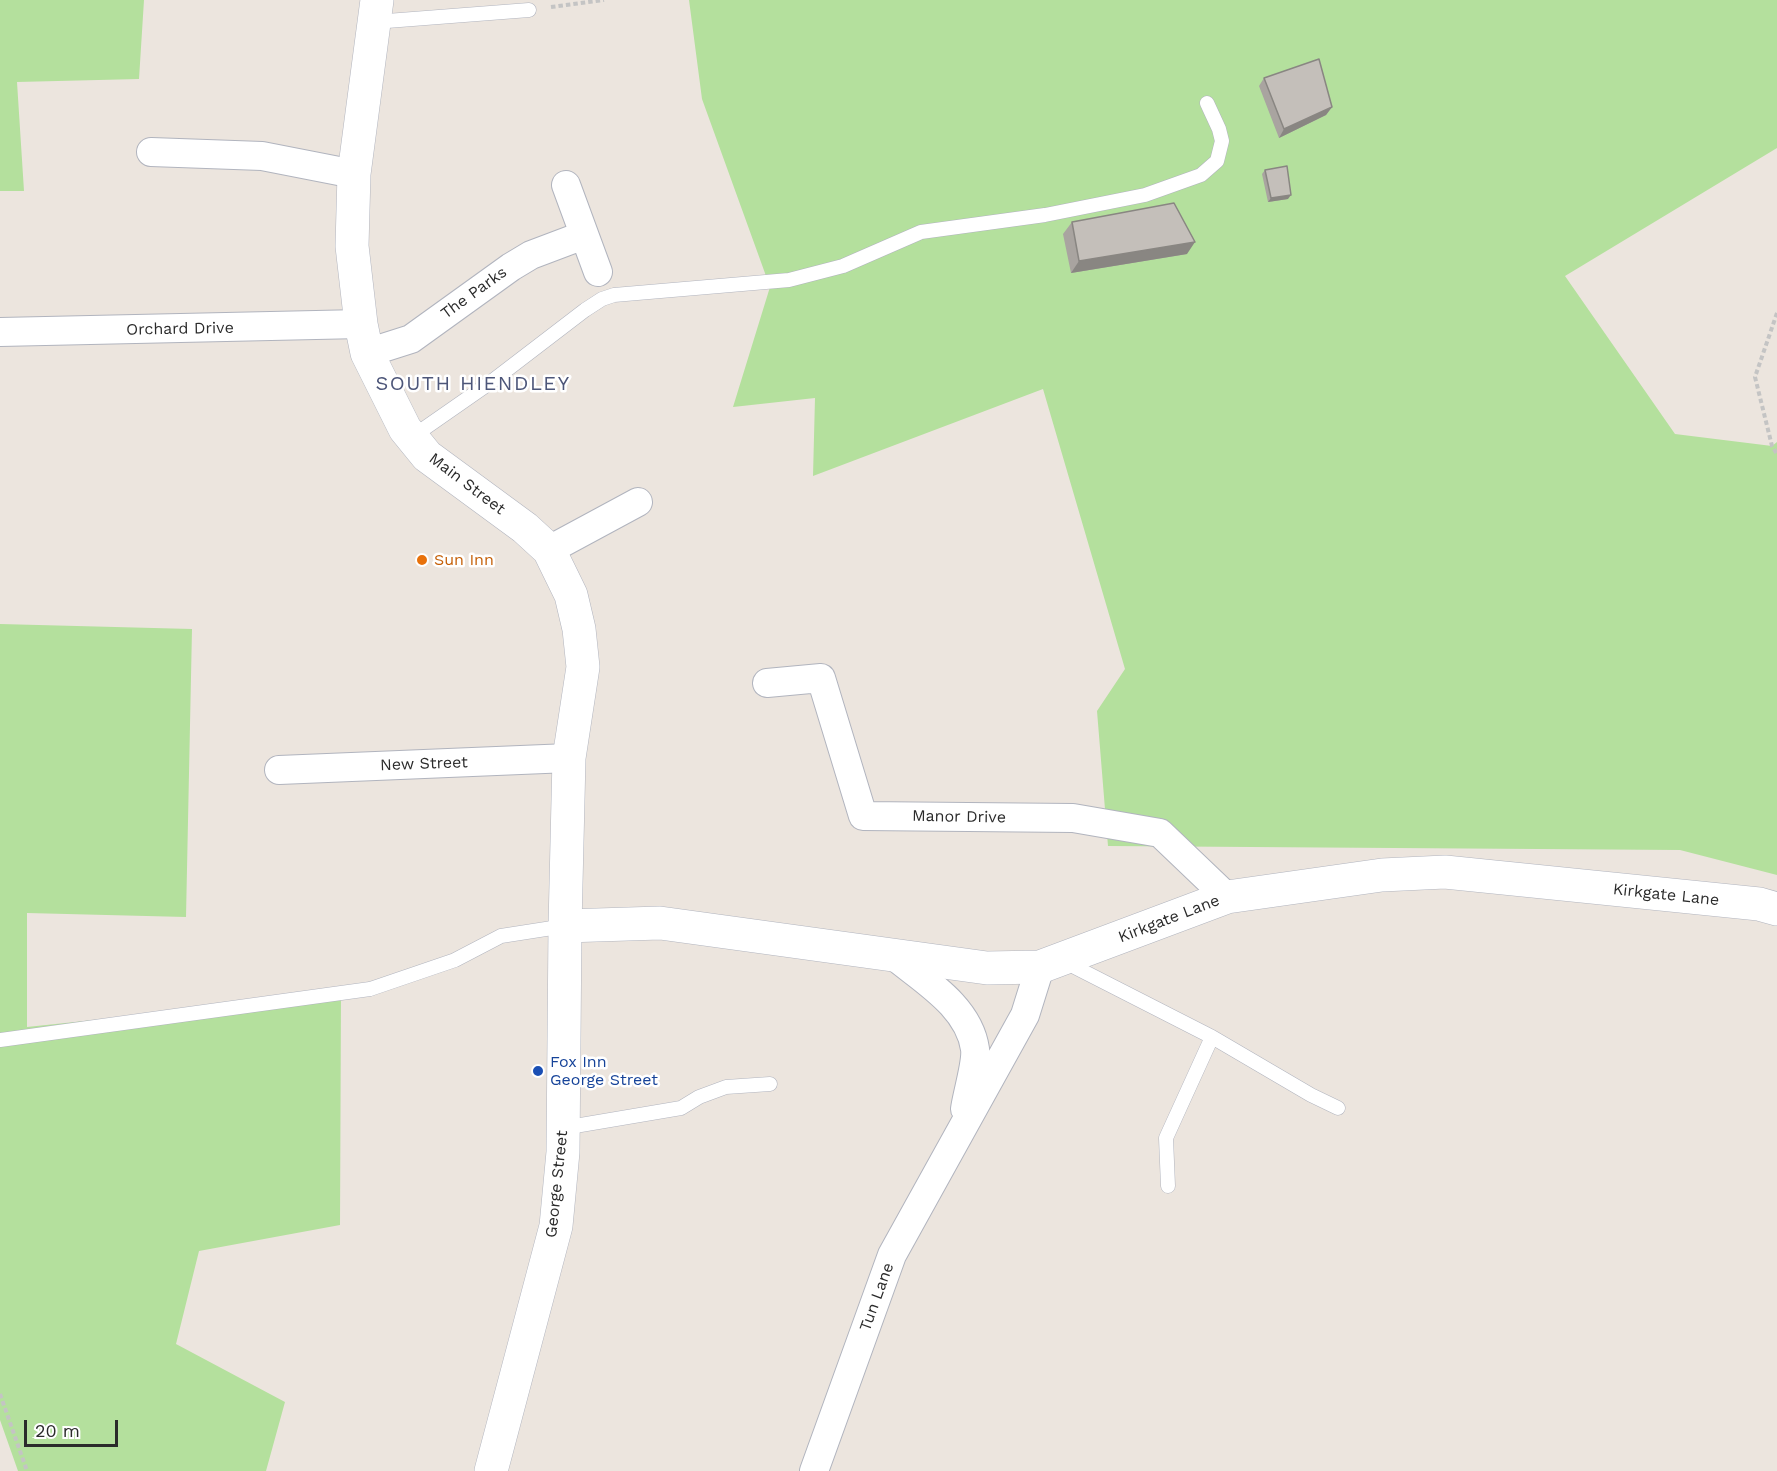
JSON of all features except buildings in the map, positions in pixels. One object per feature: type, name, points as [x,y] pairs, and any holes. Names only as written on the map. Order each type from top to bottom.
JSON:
[{"type":"street","name":"Main Street","points":[[375,11],[354,174],[352,246],[364,338],[389,399],[405,429],[427,456],[525,528],[549,550],[571,595],[579,629],[583,667],[570,758],[565,926]]},
{"type":"street","points":[[151,152],[262,156],[354,174]]},
{"type":"street","points":[[566,185],[598,272]]},
{"type":"street","name":"The Parks","points":[[364,338],[411,339],[511,267],[531,255],[584,235]]},
{"type":"street","name":"Orchard Drive","points":[[0,332],[364,338]]},
{"type":"street","points":[[549,550],[638,502]]},
{"type":"street","name":"Manor Drive","points":[[767,683],[821,678],[863,816],[1073,818],[1160,833],[1227,897]]},
{"type":"street","name":"New Street","points":[[279,770],[570,758]]},
{"type":"street","name":"Kirkgate Lane","points":[[565,926],[660,923],[987,968],[1050,964],[1227,897],[1382,875],[1445,872],[1747,903],[1777,909]]},
{"type":"street","name":"George Street","points":[[491,1471],[556,1226],[563,1152],[565,926]]},
{"type":"street","name":"Tun Lane","points":[[893,955],[949,1002],[967,1023],[975,1050],[960,1132]]},
{"type":"street","name":"Tun Lane","points":[[814,1471],[892,1255],[1025,1016],[1050,964]]},
{"type":"lane","points":[[375,11],[529,10]]},
{"type":"lane","points":[[412,437],[491,382],[585,310],[602,299],[614,295],[789,280],[843,266],[921,232],[1045,215],[1145,195],[1188,182],[1211,168],[1220,152],[1222,141],[1219,129],[1207,104]]},
{"type":"lane","points":[[0,1040],[370,989],[455,960],[501,936],[565,926]]},
{"type":"lane","points":[[1050,964],[1212,1037],[1311,1095],[1338,1108]]},
{"type":"lane","points":[[1168,1186],[1166,1138],[1212,1037]]},
{"type":"lane","points":[[563,1128],[681,1108],[699,1097],[726,1087],[770,1084]]},
{"type":"path","points":[[529,10],[604,0]]},
{"type":"path","points":[[1777,313],[1755,377],[1777,454]]},
{"type":"path","points":[[0,1394],[27,1471]]},
{"type":"green space","points":[[0,0],[144,0],[139,79],[17,82],[24,191],[0,191]]},
{"type":"green space","points":[[689,0],[1777,0],[1777,148],[1565,276],[1675,434],[1772,446],[1777,442],[1777,875],[1680,850],[1108,846],[1097,711],[1125,669],[1043,389],[813,476],[815,398],[733,407],[770,287],[702,99]]},
{"type":"green space","points":[[0,624],[192,629],[186,917],[27,913],[27,1027],[341,994],[340,1225],[199,1251],[176,1344],[285,1402],[266,1471],[18,1471],[0,1420]]},
{"type":"place","name":"Sun Inn","points":[[422,560]]},
{"type":"place","name":"Fox Inn George Street","points":[[538,1071]]},
{"type":"district","name":"SOUTH HIENDLEY","points":[[473,384]]}]
